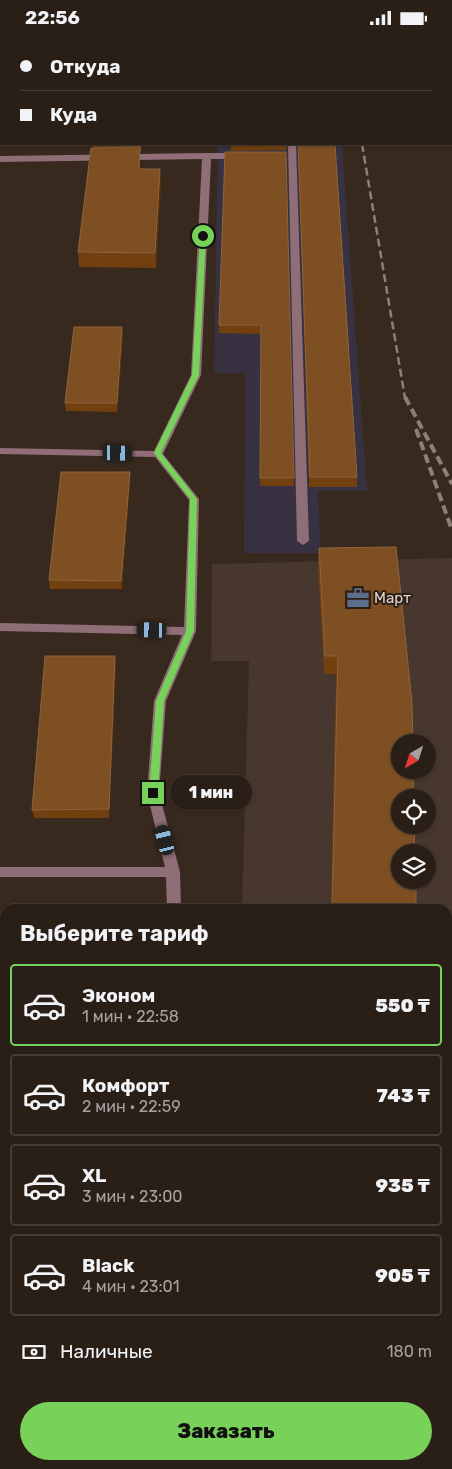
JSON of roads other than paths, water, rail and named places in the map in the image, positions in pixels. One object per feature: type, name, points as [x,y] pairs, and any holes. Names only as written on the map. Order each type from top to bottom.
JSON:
[{"type":"lane","points":[[292,145],[288,155],[303,541]]},
{"type":"lane","points":[[158,453],[196,375],[207,156]]},
{"type":"lane","points":[[0,159],[245,156]]},
{"type":"lane","points":[[0,451],[158,453]]},
{"type":"lane","points":[[158,453],[194,499],[190,631],[160,701],[153,793],[172,872],[174,904]]},
{"type":"lane","points":[[0,627],[190,631]]},
{"type":"lane","points":[[0,872],[172,872]]},
{"type":"railway","points":[[362,145],[405,398]]},
{"type":"railway","points":[[405,397],[452,484]]},
{"type":"railway","points":[[416,429],[452,530]]},
{"type":"place","name":"Март","points":[[358,598]]}]
